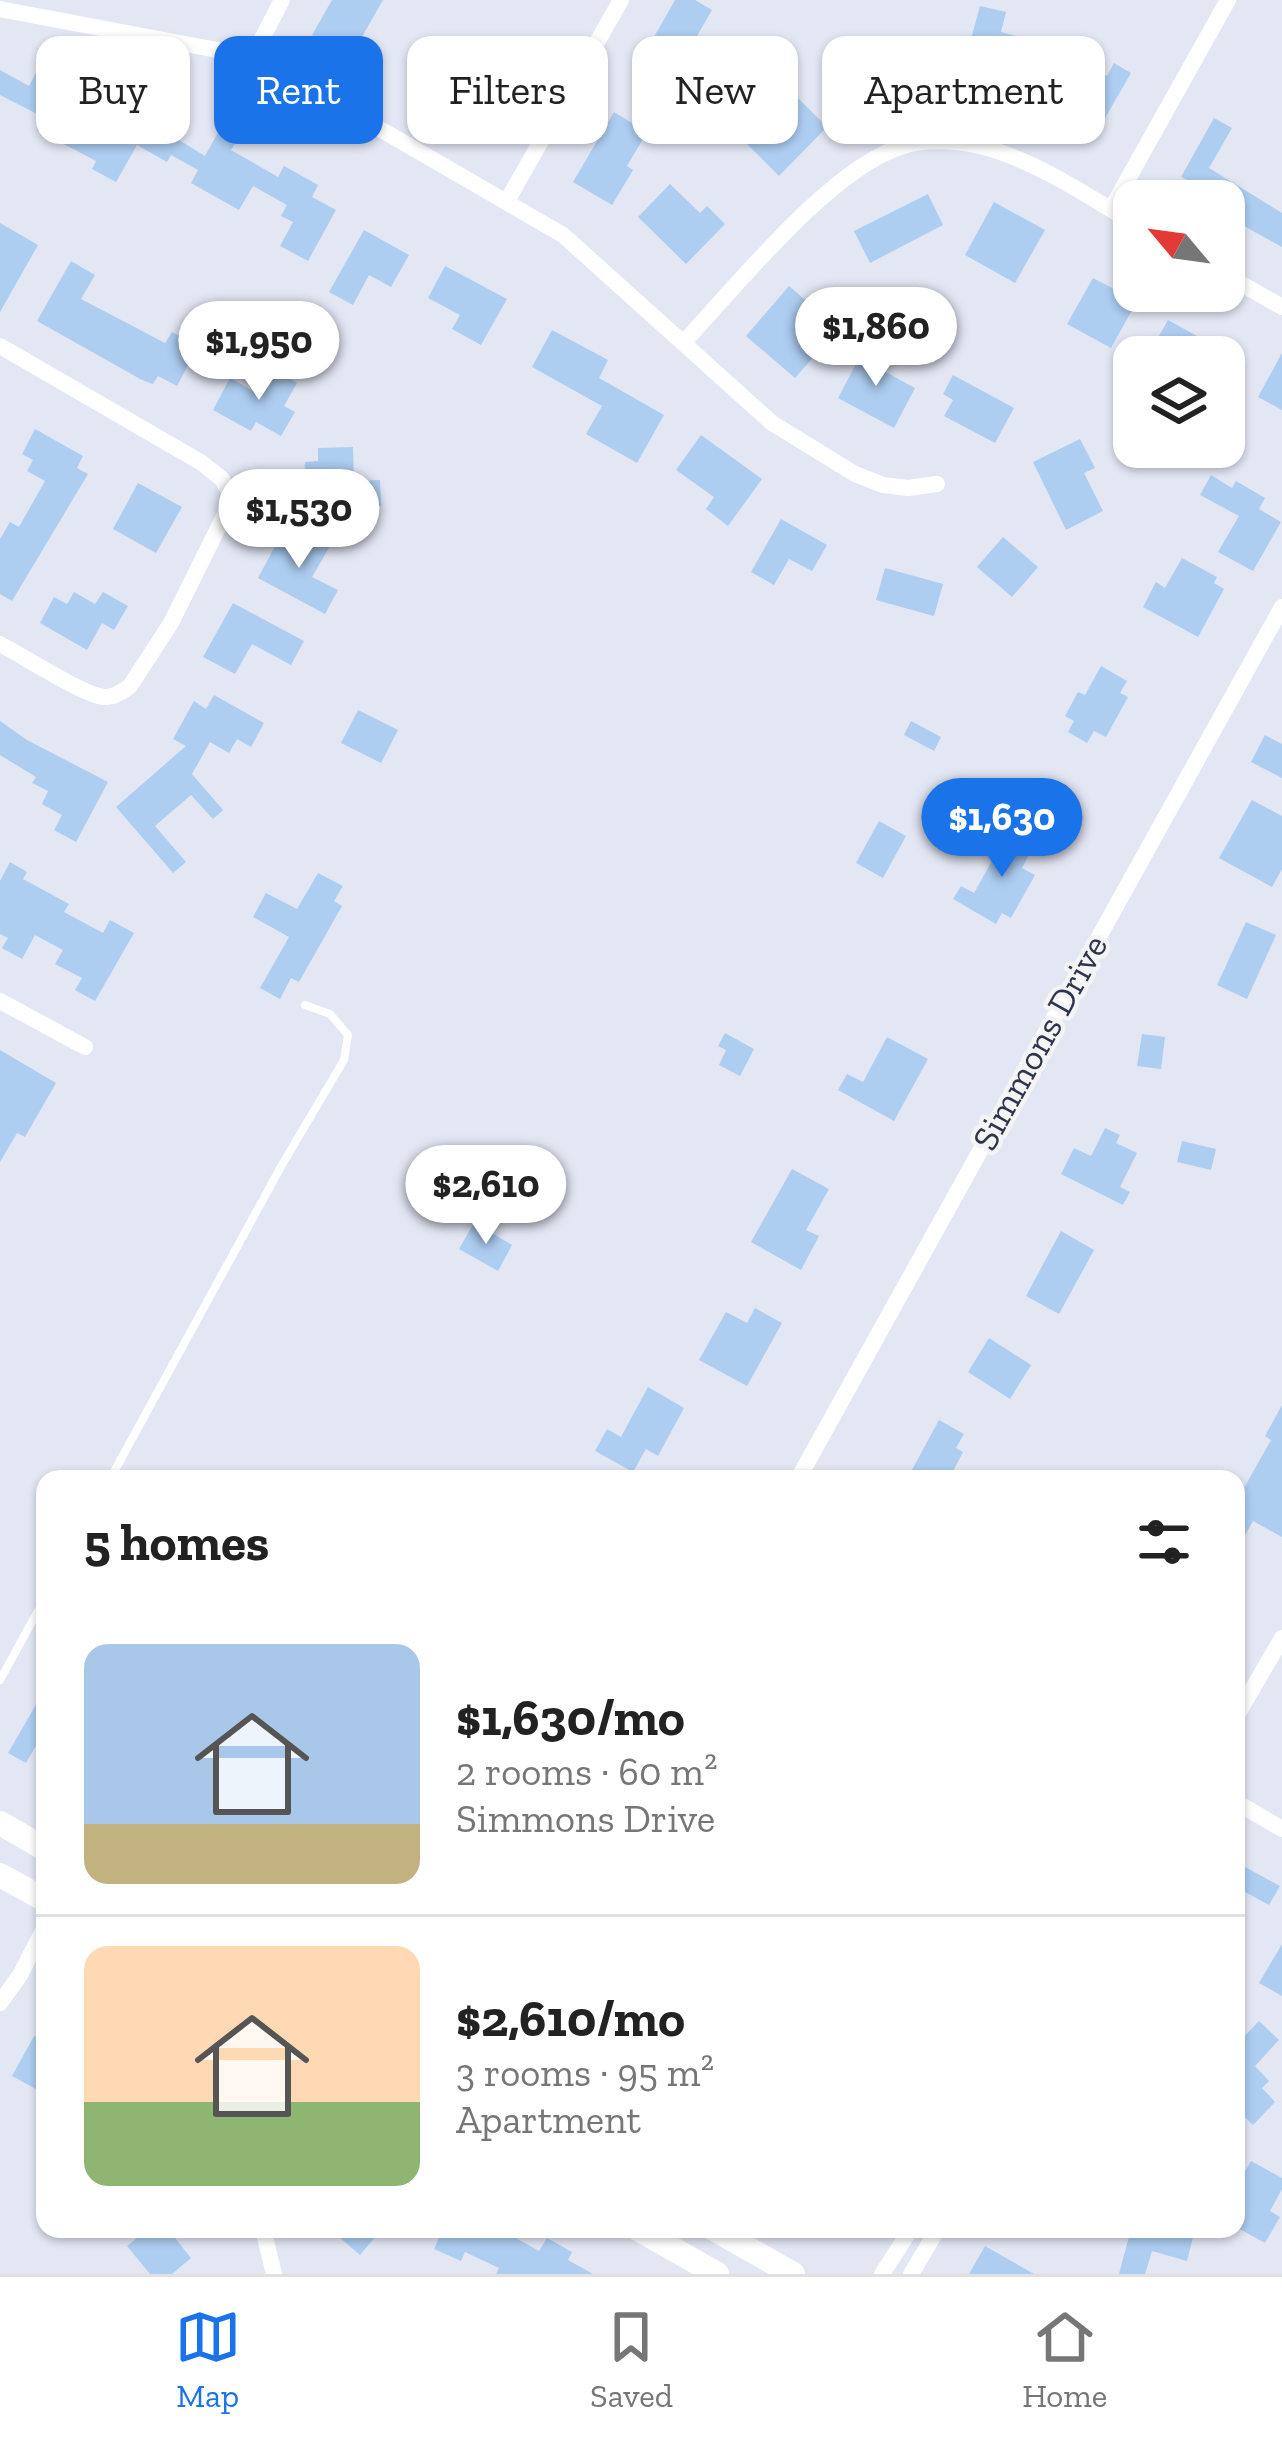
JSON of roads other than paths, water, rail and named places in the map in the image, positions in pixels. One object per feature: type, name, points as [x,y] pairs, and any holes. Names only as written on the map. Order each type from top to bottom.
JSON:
[{"type":"main road","points":[[0,1823],[36,1844]]},
{"type":"main road","points":[[0,1875],[36,1895]]},
{"type":"main road","points":[[654,2238],[717,2274]]},
{"type":"main road","points":[[730,2238],[793,2274]]},
{"type":"street","points":[[263,36],[282,0]]},
{"type":"street","points":[[507,201],[621,0]]},
{"type":"street","points":[[683,343],[828,194],[902,146],[931,141],[990,148],[1028,163],[1111,209],[1228,0]]},
{"type":"street","points":[[0,9],[214,51]]},
{"type":"street","points":[[383,131],[507,201],[592,257],[752,408],[854,474],[883,485],[937,484]]},
{"type":"street","points":[[1245,286],[1282,307]]},
{"type":"street","points":[[0,346],[202,463],[222,479],[233,498],[171,623],[121,693],[105,698],[89,692],[0,644]]},
{"type":"street","name":"Simmons Drive","points":[[803,1470],[1282,607]]},
{"type":"street","points":[[0,1001],[85,1047]]},
{"type":"street","points":[[1245,1702],[1282,1638]]},
{"type":"street","points":[[1245,1807],[1282,1829]]},
{"type":"street","points":[[0,2003],[36,1945]]},
{"type":"street","points":[[264,2238],[274,2274]]},
{"type":"street","points":[[882,2274],[905,2238]]},
{"type":"street","points":[[910,2274],[932,2238]]},
{"type":"lane","points":[[115,1470],[344,1060],[348,1035],[330,1014],[304,1005]]},
{"type":"lane","points":[[0,1680],[36,1614]]}]
